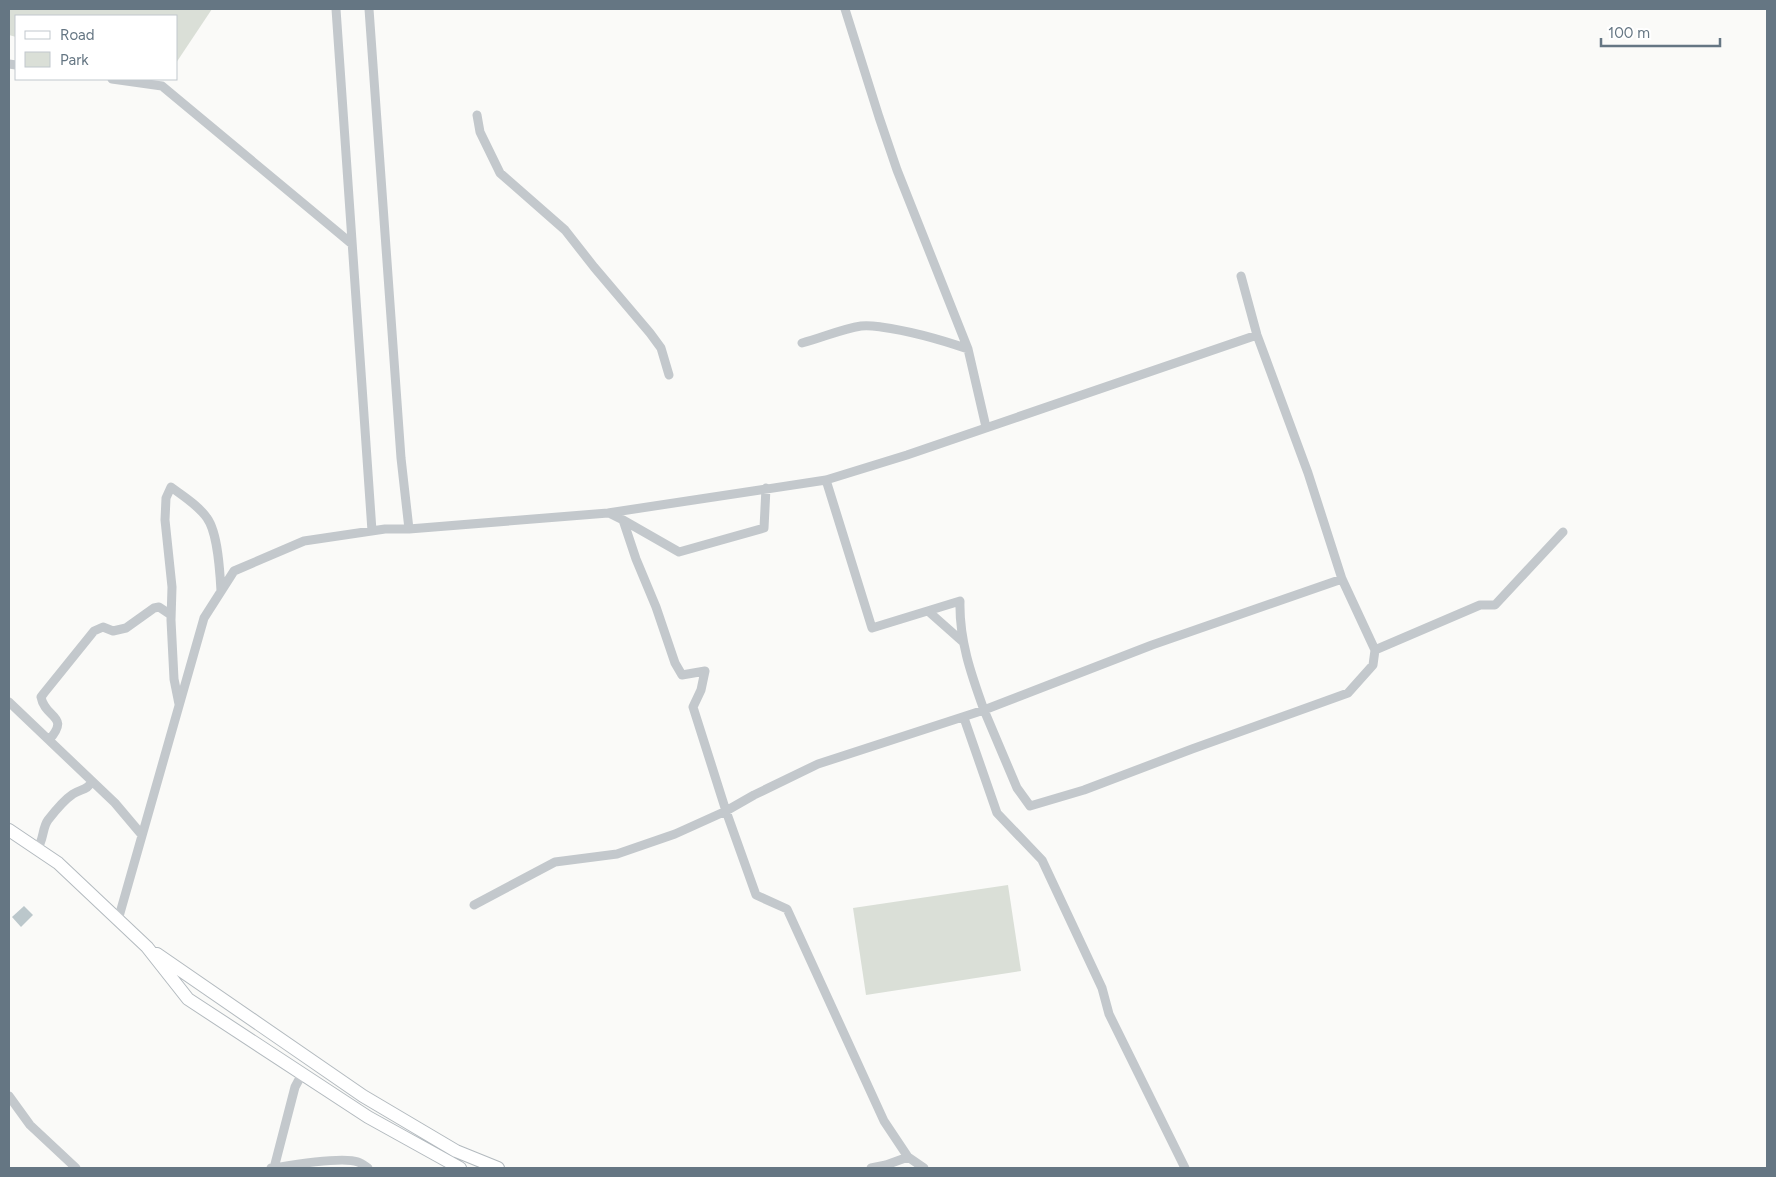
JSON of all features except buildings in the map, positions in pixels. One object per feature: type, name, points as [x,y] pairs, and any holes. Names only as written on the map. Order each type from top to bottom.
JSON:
[{"type":"main road","points":[[9,830],[58,863],[147,947],[188,998],[368,1116],[460,1168]]},
{"type":"main road","points":[[147,947],[363,1096],[456,1151],[498,1168]]},
{"type":"street","points":[[336,9],[372,531]]},
{"type":"street","points":[[369,9],[400,448],[409,529]]},
{"type":"street","points":[[845,9],[898,170],[968,349],[986,427]]},
{"type":"street","points":[[119,80],[162,86],[352,244]]},
{"type":"street","points":[[477,115],[480,132],[500,173],[566,230],[594,268],[661,348],[669,375]]},
{"type":"street","points":[[826,480],[872,628],[960,601],[963,642],[970,670],[984,710],[1017,788],[1030,806],[1084,790],[1348,693],[1373,665],[1375,650],[1342,579],[1308,473],[1257,335],[1241,276]]},
{"type":"street","points":[[802,342],[819,339],[839,331],[864,325],[926,336],[968,349]]},
{"type":"street","points":[[118,920],[204,618],[234,571],[304,541],[385,529],[409,529],[608,513],[826,480],[907,455],[1257,335]]},
{"type":"street","points":[[180,705],[174,684],[171,615],[172,587],[164,509],[171,487],[209,520],[218,556],[221,591]]},
{"type":"street","points":[[608,513],[679,552],[764,528],[766,488]]},
{"type":"street","points":[[623,520],[675,663],[682,675],[705,671],[701,690],[693,707],[726,811],[756,895],[787,909],[884,1121],[908,1157],[924,1168]]},
{"type":"street","points":[[1375,650],[1480,605],[1495,605],[1563,532]]},
{"type":"street","points":[[474,905],[555,862],[617,854],[675,834],[726,811],[754,795],[818,764],[964,718],[1152,645],[1342,579]]},
{"type":"street","points":[[49,740],[57,731],[58,725],[56,719],[44,706],[41,697],[94,631],[103,627],[119,631],[132,625],[158,607],[171,615]]},
{"type":"street","points":[[928,611],[963,642]]},
{"type":"street","points":[[9,702],[116,803],[142,835]]},
{"type":"street","points":[[964,718],[997,813],[1042,860],[1102,988],[1109,1014],[1185,1168]]},
{"type":"street","points":[[37,849],[42,842],[45,824],[69,797],[87,789],[92,781]]},
{"type":"street","points":[[302,1074],[295,1088],[272,1168],[347,1161],[357,1161],[368,1168]]},
{"type":"street","points":[[9,1096],[30,1125],[76,1168]]},
{"type":"street","points":[[871,1168],[886,1166],[908,1157]]},
{"type":"green space","points":[[9,9],[212,9],[178,60],[178,15],[15,15],[15,37],[9,35]]},
{"type":"green space","points":[[1008,885],[1021,971],[866,995],[853,908]]},
{"type":"shaded area","points":[[24,906],[33,915],[21,927],[12,917]]}]
